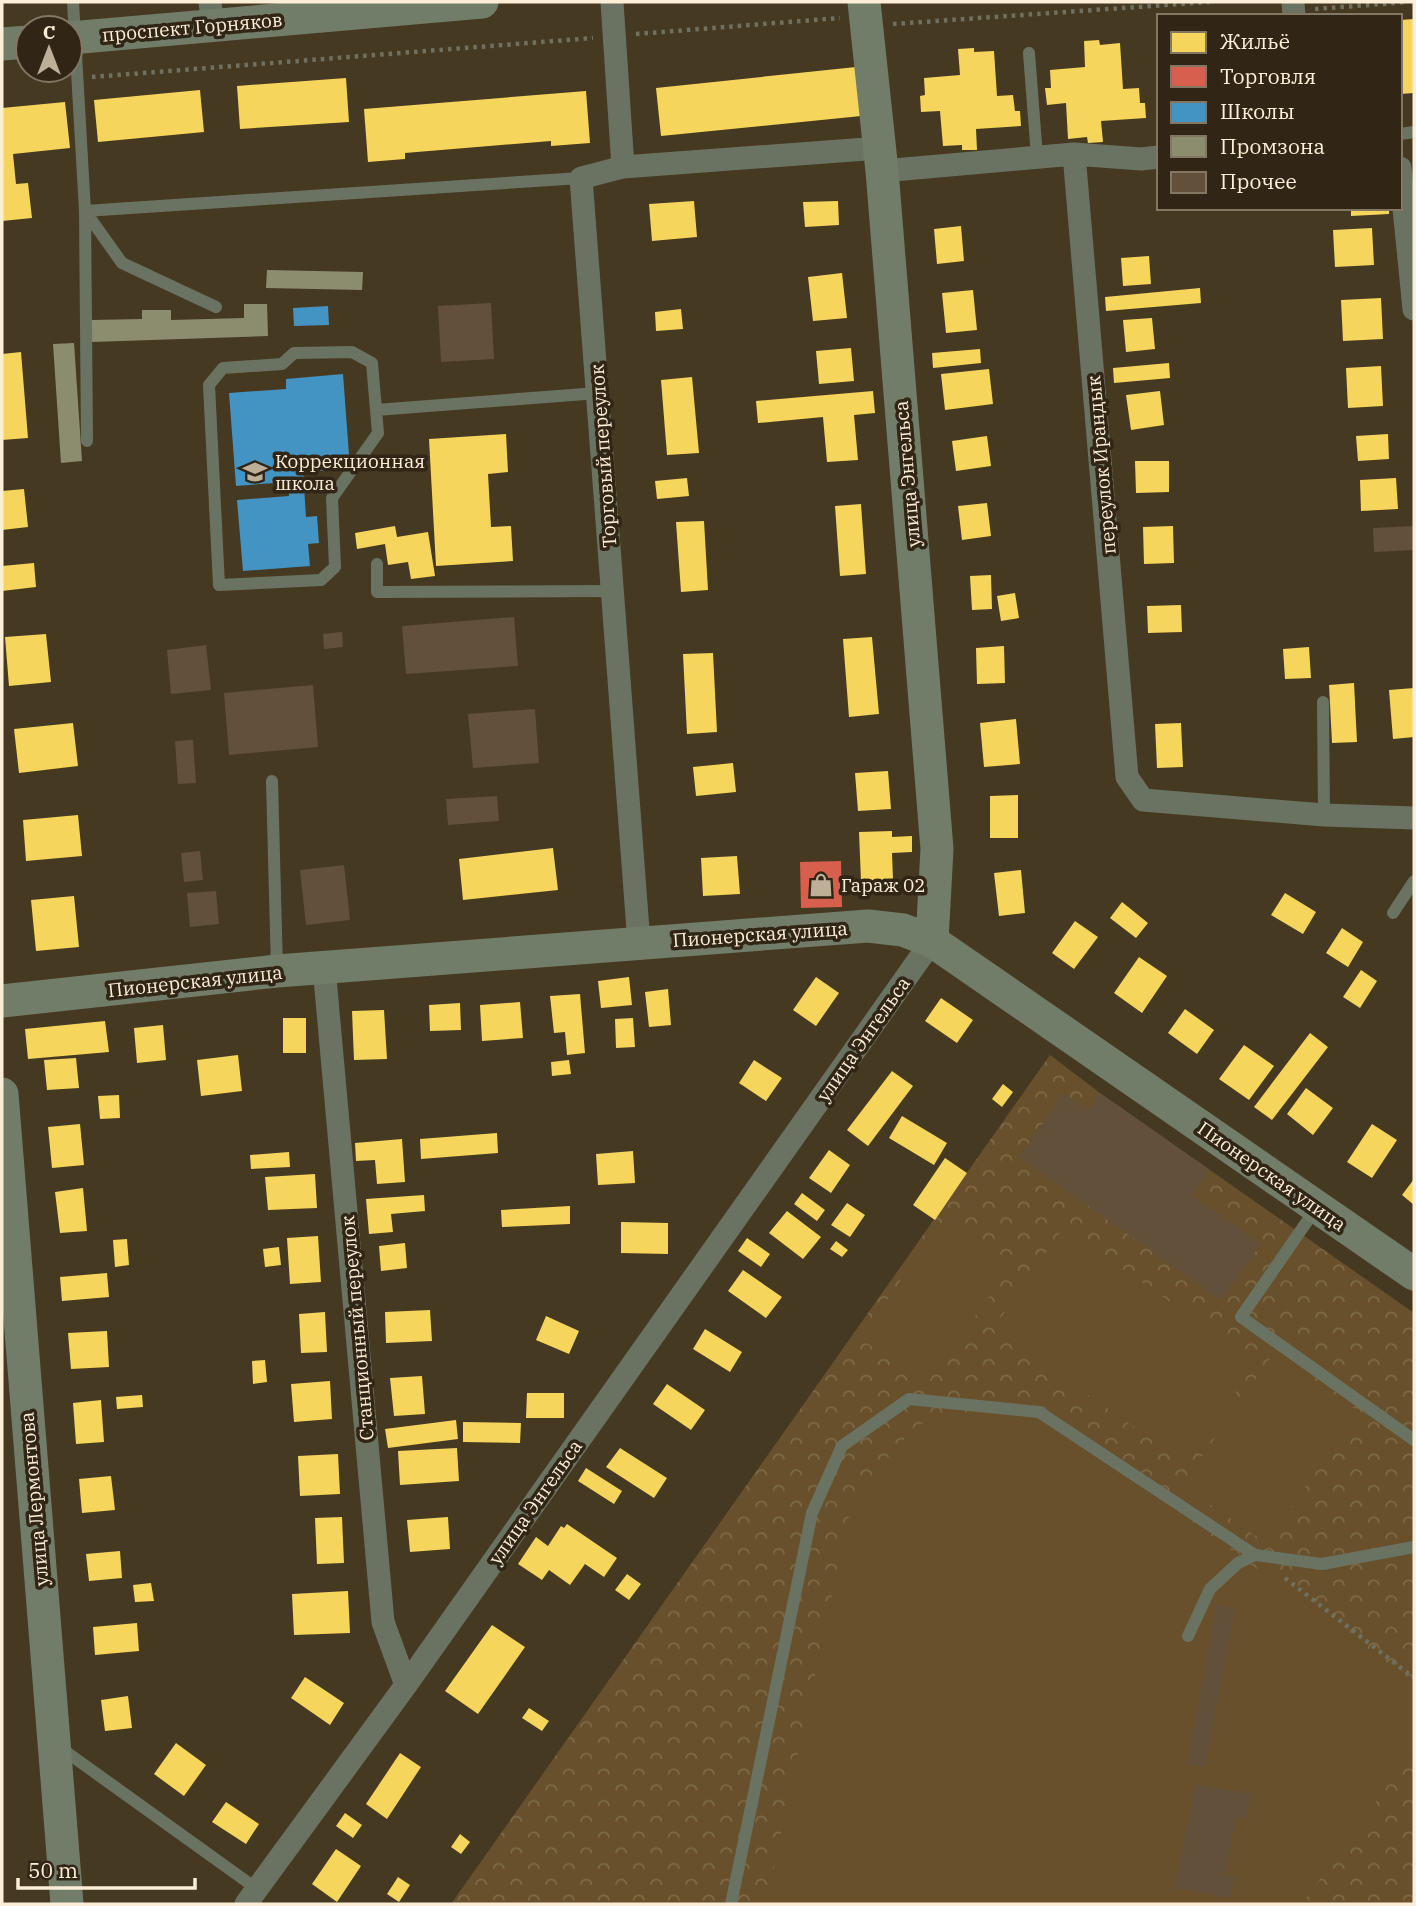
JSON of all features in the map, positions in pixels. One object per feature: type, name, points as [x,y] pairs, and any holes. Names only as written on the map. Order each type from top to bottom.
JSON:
[{"type":"street","name":"проспект Горняков","points":[[84,36],[211,14],[482,2]]},
{"type":"street","points":[[612,2],[623,167]]},
{"type":"street","name":"улица Энгельса","points":[[251,1897],[406,1685],[932,941],[937,849],[881,159],[864,9]]},
{"type":"street","points":[[581,178],[623,167],[1074,154],[1141,159],[1157,157]]},
{"type":"street","name":"переулок Ирандык","points":[[1074,154],[1127,777],[1143,800],[1324,815]]},
{"type":"street","name":"Торговый переулок","points":[[581,178],[639,943]]},
{"type":"street","points":[[1402,187],[1414,309]]},
{"type":"street","points":[[1324,815],[1414,818]]},
{"type":"street","name":"Пионерская улица","points":[[2,1002],[277,971],[868,926],[903,930],[932,941],[1414,1274]]},
{"type":"street","name":"Станционный переулок","points":[[324,968],[383,1622],[406,1685]]},
{"type":"street","name":"улица Лермонтова","points":[[2,1094],[67,1904]]},
{"type":"lane","points":[[1029,53],[1037,157]]},
{"type":"lane","points":[[77,84],[85,211],[87,441]]},
{"type":"lane","points":[[85,211],[581,178]]},
{"type":"lane","points":[[85,211],[122,263],[216,307]]},
{"type":"lane","points":[[352,352],[372,363],[376,410],[378,433],[332,498],[335,567],[321,580],[219,585],[209,386],[223,368],[282,364],[294,353],[352,352]]},
{"type":"lane","points":[[376,410],[598,393]]},
{"type":"lane","points":[[377,564],[377,592],[613,591]]},
{"type":"lane","points":[[1323,702],[1324,815]]},
{"type":"lane","points":[[272,781],[277,971]]},
{"type":"lane","points":[[1393,913],[1414,881]]},
{"type":"lane","points":[[1317,1207],[1241,1317],[1414,1440]]},
{"type":"lane","points":[[731,1904],[811,1513],[842,1446],[909,1399],[1039,1412],[1255,1555],[1322,1564],[1414,1546]]},
{"type":"lane","points":[[1188,1636],[1210,1589],[1238,1563],[1255,1555]]},
{"type":"lane","points":[[54,1743],[251,1897]]},
{"type":"path","points":[[84,77],[615,36],[864,9],[882,25],[1209,2]]},
{"type":"path","points":[[1293,8],[1306,10],[1408,2]]},
{"type":"path","points":[[1255,1555],[1414,1678]]},
{"type":"green space","points":[[1050,1055],[1414,1313],[1414,1904],[451,1904]]},
{"type":"green space","points":[[946,1217],[1013,1263],[926,1385],[860,1338]]},
{"type":"green space","points":[[1063,1228],[1257,1362],[1186,1463],[993,1329]]},
{"type":"green space","points":[[1274,1353],[1358,1411],[1266,1543],[1182,1485]]},
{"type":"green space","points":[[1022,1400],[1414,1682],[1414,1749],[1302,1904],[766,1904],[853,1497],[917,1425]]},
{"type":"building: Жильё","points":[[1414,19],[1414,93],[1402,94],[1402,20]]},
{"type":"building: Жильё","points":[[1099,40],[1100,45],[1120,43],[1123,89],[1139,88],[1140,103],[1145,103],[1146,118],[1101,121],[1103,142],[1088,143],[1087,137],[1068,139],[1066,103],[1047,105],[1045,88],[1051,88],[1050,70],[1085,67],[1084,41]]},
{"type":"building: Жильё","points":[[974,48],[974,52],[994,51],[997,96],[1013,95],[1015,111],[1020,111],[1021,126],[976,129],[977,150],[962,150],[962,145],[943,146],[940,111],[921,112],[920,96],[925,95],[924,78],[960,75],[958,49]]},
{"type":"building: Жильё","points":[[856,67],[861,116],[661,136],[656,88]]},
{"type":"building: Жильё","points":[[346,78],[349,122],[240,129],[237,86]]},
{"type":"building: Жильё","points":[[200,90],[204,132],[98,142],[94,100]]},
{"type":"building: Жильё","points":[[586,91],[590,143],[551,146],[551,141],[405,153],[405,159],[368,162],[364,109]]},
{"type":"building: Жильё","points":[[65,102],[70,148],[13,154],[16,184],[28,183],[32,218],[2,221],[2,108]]},
{"type":"building: Жильё","points":[[694,201],[697,237],[652,241],[649,204]]},
{"type":"building: Жильё","points":[[838,201],[839,225],[805,227],[803,202]]},
{"type":"building: Жильё","points":[[1351,210],[1389,210],[1389,214],[1351,216]]},
{"type":"building: Жильё","points":[[961,226],[964,261],[937,264],[934,229]]},
{"type":"building: Жильё","points":[[1372,228],[1374,265],[1335,267],[1333,230]]},
{"type":"building: Жильё","points":[[1149,256],[1151,284],[1123,286],[1121,258]]},
{"type":"building: Жильё","points":[[842,273],[847,318],[813,321],[808,277]]},
{"type":"building: Жильё","points":[[1200,288],[1201,303],[1106,311],[1105,297]]},
{"type":"building: Жильё","points":[[973,290],[977,330],[946,333],[942,293]]},
{"type":"building: Жильё","points":[[1381,298],[1383,339],[1343,341],[1341,300]]},
{"type":"building: Жильё","points":[[681,309],[683,329],[656,331],[655,312]]},
{"type":"building: Жильё","points":[[1152,318],[1155,349],[1126,352],[1123,320]]},
{"type":"building: Жильё","points":[[851,348],[854,381],[819,384],[816,351]]},
{"type":"building: Жильё","points":[[980,349],[981,363],[933,368],[932,353]]},
{"type":"building: Жильё","points":[[21,352],[28,438],[2,440],[2,354]]},
{"type":"building: Жильё","points":[[1169,363],[1170,378],[1114,383],[1113,368]]},
{"type":"building: Жильё","points":[[1381,366],[1383,406],[1348,408],[1346,368]]},
{"type":"building: Жильё","points":[[989,369],[993,404],[945,410],[941,374]]},
{"type":"building: Жильё","points":[[692,377],[699,453],[667,455],[661,380]]},
{"type":"building: Жильё","points":[[873,391],[875,413],[854,415],[858,460],[827,462],[823,417],[758,423],[756,401]]},
{"type":"building: Жильё","points":[[1160,391],[1164,425],[1131,430],[1126,395]]},
{"type":"building: Жильё","points":[[506,434],[508,472],[488,474],[491,527],[511,526],[513,561],[436,566],[429,439]]},
{"type":"building: Жильё","points":[[1388,434],[1389,459],[1358,461],[1356,436]]},
{"type":"building: Жильё","points":[[987,436],[991,466],[956,471],[952,441]]},
{"type":"building: Жильё","points":[[1135,461],[1169,461],[1169,492],[1136,493]]},
{"type":"building: Жильё","points":[[687,478],[689,496],[657,499],[655,481]]},
{"type":"building: Жильё","points":[[1396,478],[1398,509],[1361,511],[1360,480]]},
{"type":"building: Жильё","points":[[24,489],[28,527],[2,530],[2,491]]},
{"type":"building: Жильё","points":[[987,503],[991,536],[962,540],[958,506]]},
{"type":"building: Жильё","points":[[861,504],[866,574],[840,576],[835,506]]},
{"type":"building: Жильё","points":[[704,521],[708,590],[681,592],[676,522]]},
{"type":"building: Жильё","points":[[395,526],[397,537],[428,532],[435,576],[411,579],[408,562],[388,565],[385,544],[357,549],[355,533]]},
{"type":"building: Жильё","points":[[1173,526],[1174,563],[1144,564],[1143,527]]},
{"type":"building: Жильё","points":[[34,563],[36,587],[2,591],[2,566]]},
{"type":"building: Жильё","points":[[991,575],[992,609],[972,610],[970,576]]},
{"type":"building: Жильё","points":[[1015,593],[1019,618],[1001,621],[997,596]]},
{"type":"building: Жильё","points":[[1181,605],[1182,632],[1148,633],[1147,606]]},
{"type":"building: Жильё","points":[[46,634],[51,682],[9,686],[5,637]]},
{"type":"building: Жильё","points":[[872,637],[879,714],[849,717],[843,639]]},
{"type":"building: Жильё","points":[[1004,646],[1005,683],[977,684],[976,648]]},
{"type":"building: Жильё","points":[[1309,647],[1311,678],[1285,679],[1283,649]]},
{"type":"building: Жильё","points":[[713,653],[717,732],[687,734],[683,654]]},
{"type":"building: Жильё","points":[[1354,683],[1357,742],[1332,743],[1329,685]]},
{"type":"building: Жильё","points":[[1414,688],[1414,737],[1393,739],[1389,690]]},
{"type":"building: Жильё","points":[[1016,719],[1020,764],[984,767],[980,723]]},
{"type":"building: Жильё","points":[[73,723],[78,766],[19,773],[14,729]]},
{"type":"building: Жильё","points":[[1181,723],[1183,767],[1157,768],[1155,724]]},
{"type":"building: Жильё","points":[[733,763],[736,792],[696,796],[693,767]]},
{"type":"building: Жильё","points":[[888,771],[891,809],[858,811],[855,773]]},
{"type":"building: Жильё","points":[[1018,795],[1018,838],[990,838],[990,796]]},
{"type":"building: Жильё","points":[[78,815],[82,856],[26,861],[23,820]]},
{"type":"building: Жильё","points":[[892,831],[892,837],[912,836],[912,852],[892,853],[893,880],[861,881],[859,832]]},
{"type":"building: Жильё","points":[[553,848],[558,890],[463,900],[459,859]]},
{"type":"building: Жильё","points":[[737,856],[740,894],[703,896],[701,858]]},
{"type":"building: Жильё","points":[[1021,870],[1025,913],[999,916],[994,873]]},
{"type":"building: Жильё","points":[[1285,893],[1316,912],[1303,934],[1271,915]]},
{"type":"building: Жильё","points":[[74,896],[79,947],[36,951],[31,900]]},
{"type":"building: Жильё","points":[[1122,902],[1148,923],[1136,938],[1110,918]]},
{"type":"building: Жильё","points":[[1075,921],[1098,937],[1074,969],[1052,953]]},
{"type":"building: Жильё","points":[[1342,928],[1363,942],[1348,967],[1326,953]]},
{"type":"building: Жильё","points":[[1139,957],[1167,976],[1142,1013],[1114,993]]},
{"type":"building: Жильё","points":[[1361,970],[1377,981],[1360,1008],[1343,997]]},
{"type":"building: Жильё","points":[[629,977],[632,1005],[601,1008],[598,981]]},
{"type":"building: Жильё","points":[[816,977],[839,993],[816,1026],[793,1010]]},
{"type":"building: Жильё","points":[[668,989],[671,1025],[649,1027],[645,992]]},
{"type":"building: Жильё","points":[[580,994],[585,1053],[567,1055],[565,1032],[554,1033],[550,996]]},
{"type":"building: Жильё","points":[[941,998],[973,1020],[957,1043],[925,1021]]},
{"type":"building: Жильё","points":[[520,1002],[523,1038],[482,1041],[480,1005]]},
{"type":"building: Жильё","points":[[460,1003],[461,1030],[430,1031],[429,1005]]},
{"type":"building: Жильё","points":[[1185,1009],[1214,1030],[1197,1054],[1168,1033]]},
{"type":"building: Жильё","points":[[384,1010],[387,1059],[354,1060],[352,1011]]},
{"type":"building: Жильё","points":[[283,1018],[306,1018],[306,1053],[283,1053]]},
{"type":"building: Жильё","points":[[633,1018],[635,1047],[616,1048],[615,1019]]},
{"type":"building: Жильё","points":[[105,1021],[109,1052],[28,1059],[25,1029]]},
{"type":"building: Жильё","points":[[163,1025],[166,1060],[137,1063],[134,1028]]},
{"type":"building: Жильё","points":[[1310,1033],[1328,1047],[1272,1120],[1254,1107]]},
{"type":"building: Жильё","points":[[1244,1045],[1274,1066],[1249,1100],[1219,1079]]},
{"type":"building: Жильё","points":[[238,1055],[242,1091],[201,1096],[197,1060]]},
{"type":"building: Жильё","points":[[76,1058],[79,1088],[47,1090],[44,1060]]},
{"type":"building: Жильё","points":[[569,1060],[571,1074],[552,1076],[551,1062]]},
{"type":"building: Жильё","points":[[754,1060],[782,1078],[766,1101],[739,1083]]},
{"type":"building: Жильё","points":[[892,1071],[913,1086],[868,1146],[847,1130]]},
{"type":"building: Жильё","points":[[1003,1084],[1013,1092],[1002,1107],[992,1099]]},
{"type":"building: Жильё","points":[[1306,1088],[1333,1108],[1313,1135],[1287,1114]]},
{"type":"building: Жильё","points":[[119,1095],[120,1118],[100,1119],[98,1096]]},
{"type":"building: Жильё","points":[[902,1116],[947,1143],[934,1165],[889,1138]]},
{"type":"building: Жильё","points":[[80,1124],[84,1165],[52,1168],[48,1127]]},
{"type":"building: Жильё","points":[[1372,1124],[1397,1140],[1372,1178],[1347,1162]]},
{"type":"building: Жильё","points":[[497,1133],[498,1153],[421,1159],[420,1139]]},
{"type":"building: Жильё","points":[[402,1139],[405,1182],[377,1184],[375,1160],[356,1161],[355,1143]]},
{"type":"building: Жильё","points":[[829,1150],[850,1165],[831,1193],[809,1178]]},
{"type":"building: Жильё","points":[[633,1151],[635,1183],[598,1185],[596,1154]]},
{"type":"building: Жильё","points":[[289,1152],[290,1167],[251,1169],[250,1155]]},
{"type":"building: Жильё","points":[[945,1158],[967,1173],[935,1220],[913,1205]]},
{"type":"building: Жильё","points":[[315,1174],[317,1208],[268,1210],[265,1177]]},
{"type":"building: Жильё","points":[[1414,1179],[1414,1205],[1402,1195]]},
{"type":"building: Жильё","points":[[83,1188],[87,1231],[60,1233],[55,1192]]},
{"type":"building: Жильё","points":[[802,1193],[825,1210],[817,1221],[794,1204]]},
{"type":"building: Жильё","points":[[424,1195],[425,1211],[391,1214],[393,1232],[369,1234],[366,1199]]},
{"type":"building: Жильё","points":[[847,1203],[865,1215],[850,1237],[831,1225]]},
{"type":"building: Жильё","points":[[570,1206],[570,1224],[502,1227],[501,1210]]},
{"type":"building: Жильё","points":[[787,1211],[821,1237],[803,1259],[769,1233]]},
{"type":"building: Жильё","points":[[621,1222],[668,1223],[668,1254],[621,1253]]},
{"type":"building: Жильё","points":[[318,1236],[321,1282],[290,1284],[287,1238]]},
{"type":"building: Жильё","points":[[747,1238],[770,1254],[761,1267],[738,1251]]},
{"type":"building: Жильё","points":[[127,1239],[129,1265],[115,1267],[113,1240]]},
{"type":"building: Жильё","points":[[836,1241],[848,1250],[842,1257],[830,1249]]},
{"type":"building: Жильё","points":[[405,1243],[407,1268],[381,1271],[379,1246]]},
{"type":"building: Жильё","points":[[279,1247],[281,1265],[265,1267],[263,1249]]},
{"type":"building: Жильё","points":[[743,1270],[782,1297],[766,1318],[728,1291]]},
{"type":"building: Жильё","points":[[107,1273],[109,1297],[62,1301],[60,1277]]},
{"type":"building: Жильё","points":[[430,1310],[432,1341],[386,1343],[385,1312]]},
{"type":"building: Жильё","points":[[325,1312],[327,1352],[301,1353],[299,1314]]},
{"type":"building: Жильё","points":[[546,1316],[579,1331],[569,1354],[536,1340]]},
{"type":"building: Жильё","points":[[705,1329],[742,1352],[730,1372],[693,1349]]},
{"type":"building: Жильё","points":[[107,1331],[109,1367],[71,1369],[68,1333]]},
{"type":"building: Жильё","points":[[265,1360],[267,1382],[253,1384],[252,1361]]},
{"type":"building: Жильё","points":[[422,1376],[425,1414],[394,1416],[390,1378]]},
{"type":"building: Жильё","points":[[330,1381],[332,1419],[294,1422],[291,1384]]},
{"type":"building: Жильё","points":[[667,1384],[705,1410],[691,1430],[653,1404]]},
{"type":"building: Жильё","points":[[527,1393],[564,1393],[564,1418],[526,1418]]},
{"type":"building: Жильё","points":[[142,1395],[143,1407],[117,1409],[116,1397]]},
{"type":"building: Жильё","points":[[101,1400],[104,1442],[76,1444],[73,1403]]},
{"type":"building: Жильё","points":[[456,1420],[458,1439],[388,1448],[385,1429]]},
{"type":"building: Жильё","points":[[463,1422],[521,1423],[520,1443],[463,1442]]},
{"type":"building: Жильё","points":[[457,1448],[459,1481],[400,1485],[398,1451]]},
{"type":"building: Жильё","points":[[620,1448],[667,1478],[654,1498],[606,1467]]},
{"type":"building: Жильё","points":[[338,1454],[340,1494],[300,1496],[298,1456]]},
{"type":"building: Жильё","points":[[586,1468],[622,1491],[614,1504],[578,1481]]},
{"type":"building: Жильё","points":[[111,1476],[115,1510],[82,1513],[79,1479]]},
{"type":"building: Жильё","points":[[342,1517],[344,1563],[317,1564],[315,1518]]},
{"type":"building: Жильё","points":[[448,1517],[450,1549],[410,1552],[407,1520]]},
{"type":"building: Жильё","points":[[567,1524],[617,1558],[604,1577],[585,1564],[570,1585],[549,1570],[542,1580],[518,1564],[536,1537],[548,1546],[561,1526],[564,1528]]},
{"type":"building: Жильё","points":[[120,1551],[122,1578],[89,1581],[86,1554]]},
{"type":"building: Жильё","points":[[627,1574],[641,1584],[629,1600],[615,1590]]},
{"type":"building: Жильё","points":[[151,1583],[154,1601],[135,1602],[133,1585]]},
{"type":"building: Жильё","points":[[348,1591],[350,1633],[294,1635],[292,1594]]},
{"type":"building: Жильё","points":[[137,1623],[139,1651],[95,1655],[93,1627]]},
{"type":"building: Жильё","points":[[492,1625],[525,1647],[478,1714],[445,1691]]},
{"type":"building: Жильё","points":[[305,1677],[344,1703],[330,1725],[291,1698]]},
{"type":"building: Жильё","points":[[128,1696],[132,1728],[105,1731],[101,1700]]},
{"type":"building: Жильё","points":[[529,1708],[549,1721],[542,1731],[522,1718]]},
{"type":"building: Жильё","points":[[176,1743],[206,1765],[184,1796],[154,1774]]},
{"type":"building: Жильё","points":[[400,1753],[421,1767],[387,1819],[366,1804]]},
{"type":"building: Жильё","points":[[226,1802],[259,1824],[246,1844],[212,1822]]},
{"type":"building: Жильё","points":[[345,1813],[362,1825],[353,1838],[336,1826]]},
{"type":"building: Жильё","points":[[460,1834],[470,1842],[461,1854],[451,1847]]},
{"type":"building: Жильё","points":[[336,1849],[361,1866],[337,1902],[312,1884]]},
{"type":"building: Жильё","points":[[398,1877],[410,1885],[399,1902],[387,1894]]},
{"type":"building: Торговля","name":"Гараж 02","points":[[841,861],[842,907],[801,908],[800,862]]},
{"type":"building: Школы","points":[[328,306],[329,325],[294,326],[293,308]]},
{"type":"building: Школы","points":[[343,374],[350,468],[303,472],[306,517],[317,516],[319,543],[308,544],[310,566],[243,571],[237,500],[289,496],[288,482],[236,486],[229,393],[286,389],[286,379]]},
{"type":"building: Промзона","points":[[267,270],[363,272],[362,290],[266,288]]},
{"type":"building: Промзона","points":[[244,304],[267,304],[268,336],[92,342],[91,320],[142,319],[142,310],[171,310],[171,320],[244,318]]},
{"type":"building: Промзона","points":[[74,343],[82,461],[61,463],[53,344]]},
{"type":"building: Прочее","points":[[491,303],[494,359],[441,362],[438,306]]},
{"type":"building: Прочее","points":[[1414,526],[1414,550],[1374,552],[1373,528]]},
{"type":"building: Прочее","points":[[514,617],[518,666],[406,674],[402,626]]},
{"type":"building: Прочее","points":[[342,632],[343,647],[324,649],[323,634]]},
{"type":"building: Прочее","points":[[206,645],[211,690],[171,694],[167,650]]},
{"type":"building: Прочее","points":[[313,685],[318,747],[229,755],[224,693]]},
{"type":"building: Прочее","points":[[535,709],[539,763],[473,768],[468,714]]},
{"type":"building: Прочее","points":[[193,740],[196,783],[178,784],[175,741]]},
{"type":"building: Прочее","points":[[497,796],[499,821],[448,825],[446,799]]},
{"type":"building: Прочее","points":[[200,851],[203,880],[184,882],[181,853]]},
{"type":"building: Прочее","points":[[344,865],[350,920],[306,925],[300,870]]},
{"type":"building: Прочее","points":[[216,891],[219,924],[190,927],[187,893]]},
{"type":"building: Прочее","points":[[1064,1093],[1088,1110],[1100,1093],[1210,1170],[1192,1195],[1261,1244],[1221,1300],[1019,1157]]},
{"type":"building: Прочее","points":[[1217,1604],[1235,1608],[1205,1767],[1187,1764]]},
{"type":"building: Прочее","points":[[1195,1784],[1251,1794],[1246,1819],[1236,1817],[1225,1875],[1235,1877],[1230,1898],[1175,1888]]},
{"type":"place","name":"Коррекционная школа","points":[[255,472]]},
{"type":"place","name":"Гараж 02","points":[[821,885]]}]
